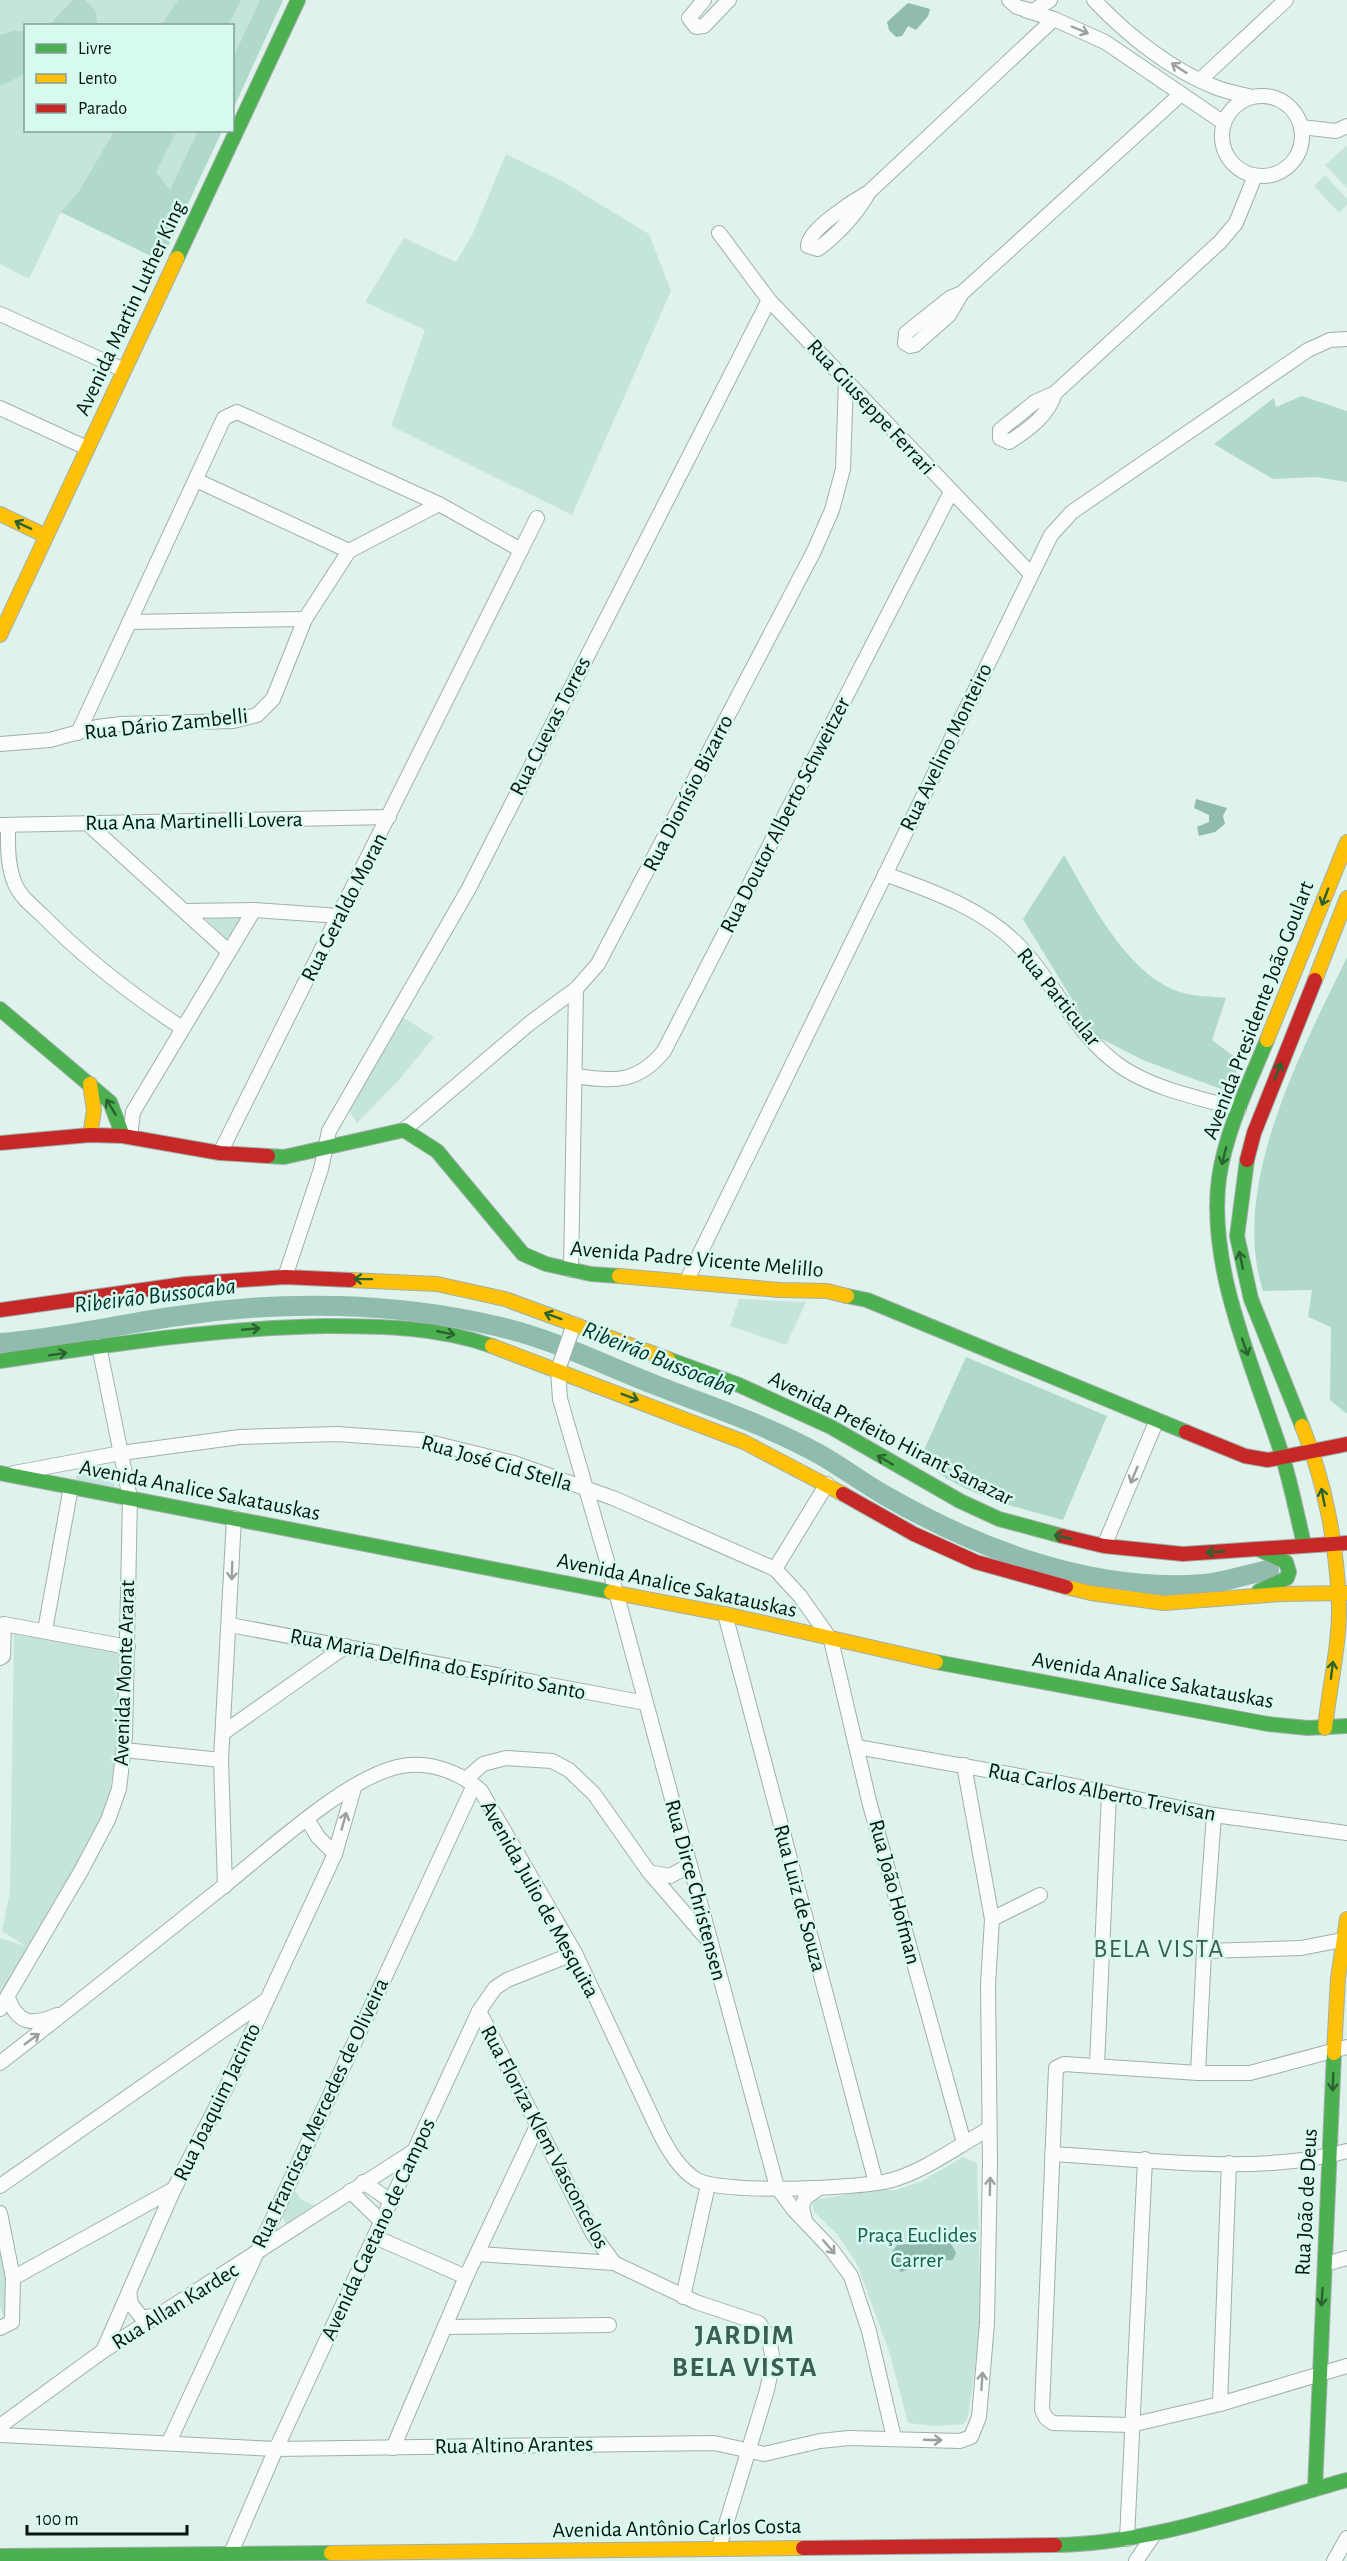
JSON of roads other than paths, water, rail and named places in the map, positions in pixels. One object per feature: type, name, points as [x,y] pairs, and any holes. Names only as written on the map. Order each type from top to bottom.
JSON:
[{"type":"main road","name":"Avenida Martin Luther King","points":[[0,635],[298,0]]},
{"type":"main road","points":[[0,514],[46,536]]},
{"type":"main road","name":"Avenida Presidente João Goulart","points":[[1304,1544],[1283,1458],[1229,1298],[1218,1221],[1219,1179],[1239,1109],[1347,842]]},
{"type":"main road","name":"Avenida Presidente João Goulart","points":[[1324,1728],[1341,1588],[1313,1452],[1247,1287],[1239,1250],[1239,1211],[1243,1176],[1254,1133],[1347,898]]},
{"type":"main road","points":[[0,1009],[110,1102],[126,1136]]},
{"type":"main road","points":[[90,1084],[94,1110],[90,1135]]},
{"type":"main road","points":[[0,1143],[90,1135],[126,1136],[220,1154],[284,1157],[404,1130]]},
{"type":"main road","name":"Avenida Padre Vicente Melillo","points":[[404,1130],[437,1151],[523,1254],[571,1270],[686,1282],[827,1292],[867,1300],[1156,1422],[1245,1456],[1268,1460],[1347,1444]]},
{"type":"main road","name":"Avenida Prefeito Hirant Sanazar","points":[[0,1310],[185,1284],[285,1277],[436,1284],[505,1299],[571,1330],[739,1385],[831,1427],[960,1501],[999,1519],[1104,1546],[1183,1554],[1304,1544],[1333,1548],[1347,1543]]},
{"type":"main road","points":[[0,1360],[99,1346],[273,1327],[357,1326],[452,1334],[559,1366],[734,1438],[827,1484],[914,1534],[976,1562],[1013,1573],[1091,1593],[1164,1603],[1341,1588]]},
{"type":"main road","points":[[1274,1430],[1289,1430],[1294,1426],[1297,1416]]},
{"type":"main road","name":"Avenida Analice Sakatauskas","points":[[4,1474],[616,1592],[725,1614],[831,1641],[1146,1702],[1290,1726],[1324,1728],[1347,1726]]},
{"type":"main road","points":[[1247,1550],[1275,1555],[1286,1562],[1289,1572],[1287,1578],[1247,1596]]},
{"type":"main road","name":"Rua João de Deus","points":[[1316,2489],[1318,2375],[1331,2156],[1341,2049],[1347,1919]]},
{"type":"main road","name":"Avenida Antônio Carlos Costa","points":[[0,2556],[49,2558],[231,2553],[363,2556],[663,2555],[719,2547],[868,2554],[1078,2545],[1155,2533],[1347,2480]]},
{"type":"street","points":[[704,0],[689,18],[696,27],[704,26],[729,0]]},
{"type":"street","points":[[1025,10],[1041,8],[1050,0]]},
{"type":"street","points":[[1095,0],[1120,25],[1172,64],[1200,80],[1217,88],[1252,97],[1265,96],[1283,102],[1297,115],[1301,127],[1299,153],[1291,164],[1280,172],[1268,176],[1254,176],[1242,171],[1231,162],[1224,150],[1222,136],[1224,123],[1230,111],[1252,97]]},
{"type":"street","points":[[1200,80],[1286,0]]},
{"type":"street","points":[[1009,1],[1025,10],[1053,19],[1105,42],[1224,123]]},
{"type":"street","points":[[869,192],[853,218],[833,237],[818,249],[808,246],[811,236],[850,203],[869,192],[1053,19]]},
{"type":"street","points":[[962,293],[1181,94]]},
{"type":"street","points":[[1301,127],[1336,131],[1347,126]]},
{"type":"street","points":[[1055,393],[1229,233],[1240,214],[1254,176]]},
{"type":"street","name":"Rua Giuseppe Ferrari","points":[[719,233],[769,300],[1030,573]]},
{"type":"street","name":"Rua Cuevas Torres","points":[[285,1277],[327,1148],[329,1131],[468,890],[769,300]]},
{"type":"street","points":[[0,314],[124,370]]},
{"type":"street","name":"Rua Avelino Monteiro","points":[[686,1282],[1030,573],[1051,535],[1072,512],[1308,350],[1330,340],[1347,339]]},
{"type":"street","name":"Rua Dionísio Bizarro","points":[[404,1130],[530,1023],[576,989],[598,964],[823,531],[836,500],[843,469],[846,380]]},
{"type":"street","points":[[0,408],[87,448]]},
{"type":"street","points":[[78,733],[224,418],[237,411],[439,504],[521,550]]},
{"type":"street","points":[[196,480],[349,550],[439,504]]},
{"type":"street","name":"Rua Doutor Alberto Schweitzer","points":[[576,1076],[600,1080],[625,1079],[653,1065],[664,1051],[951,492]]},
{"type":"street","name":"Rua Geraldo Moran","points":[[220,1154],[537,518]]},
{"type":"street","name":"Rua Dário Zambelli","points":[[0,744],[50,740],[122,724],[233,721],[257,715],[273,699],[305,619],[349,550]]},
{"type":"street","points":[[129,622],[305,619]]},
{"type":"street","name":"Rua Ana Martinelli Lovera","points":[[4,825],[389,817]]},
{"type":"street","points":[[87,823],[228,951]]},
{"type":"street","points":[[4,825],[11,874],[26,899],[59,933],[136,997],[182,1028]]},
{"type":"street","name":"Rua Particular","points":[[885,874],[962,904],[1010,936],[1092,1040],[1122,1068],[1158,1085],[1239,1109]]},
{"type":"street","points":[[184,911],[254,910],[340,916]]},
{"type":"street","points":[[126,1136],[133,1112],[254,910]]},
{"type":"street","points":[[571,1270],[576,989]]},
{"type":"street","points":[[559,1366],[571,1330]]},
{"type":"street","name":"Avenida Monte Ararat","points":[[4,2003],[108,1820],[118,1789],[124,1750],[130,1498],[99,1346]]},
{"type":"street","name":"Rua Dirce Christensen","points":[[559,1366],[560,1399],[616,1592],[777,2187]]},
{"type":"street","points":[[1104,1546],[1156,1422]]},
{"type":"street","name":"Rua José Cid Stella","points":[[4,1474],[121,1453],[262,1435],[393,1436],[422,1440],[505,1461],[586,1489],[721,1543],[775,1569],[801,1596],[831,1641]]},
{"type":"street","points":[[775,1569],[827,1484]]},
{"type":"street","points":[[45,1630],[71,1487]]},
{"type":"street","points":[[225,1886],[221,1760],[234,1518]]},
{"type":"street","name":"Rua Luiz de Souza","points":[[725,1614],[876,2182]]},
{"type":"street","points":[[0,1658],[3,1656],[4,1624],[128,1647]]},
{"type":"street","name":"Rua Maria Delfina do Espírito Santo","points":[[230,1624],[646,1703]]},
{"type":"street","name":"Rua João Hofman","points":[[831,1641],[857,1747],[964,2143]]},
{"type":"street","points":[[223,1733],[346,1646]]},
{"type":"street","name":"Rua Carlos Alberto Trevisan","points":[[857,1747],[964,1765],[1214,1815],[1347,1833]]},
{"type":"street","points":[[124,1750],[221,1760]]},
{"type":"street","points":[[470,1782],[483,1764],[506,1758],[552,1761],[568,1770],[594,1794],[649,1872],[710,1943]]},
{"type":"street","name":"Avenida Julio de Mesquita","points":[[0,2063],[307,1819],[354,1788],[388,1770],[412,1764],[445,1769],[470,1782],[500,1820],[575,1953],[660,2134],[682,2167],[694,2178],[708,2185],[732,2188],[821,2187],[876,2182],[913,2172],[989,2129]]},
{"type":"street","points":[[750,2453],[778,2451],[820,2441],[894,2438],[960,2441],[971,2437],[979,2417],[987,2323],[988,1985],[992,1919],[964,1765]]},
{"type":"street","name":"Rua Francisca Mercedes de Oliveira","points":[[169,2442],[470,1782]]},
{"type":"street","name":"Rua Joaquim Jacinto","points":[[103,2351],[174,2189],[267,2000],[335,1854],[354,1788]]},
{"type":"street","points":[[1097,2065],[1109,1793]]},
{"type":"street","points":[[1198,2073],[1214,1815]]},
{"type":"street","points":[[307,1819],[318,1838],[335,1854]]},
{"type":"street","points":[[649,1872],[670,1876],[690,1865]]},
{"type":"street","points":[[992,1919],[1040,1895]]},
{"type":"street","points":[[1204,1951],[1301,1948],[1345,1940]]},
{"type":"street","name":"Avenida Caetano de Campos","points":[[231,2553],[276,2449],[479,2011],[495,1988],[507,1980],[575,1953]]},
{"type":"street","points":[[0,2186],[267,2000]]},
{"type":"street","name":"Avenida Julio de Mesquita","points":[[4,2003],[27,2021],[40,2021],[62,2013]]},
{"type":"street","name":"Rua Floriza Klem Vasconcelos","points":[[479,2011],[593,2234],[614,2263],[683,2297],[759,2323],[769,2338],[773,2361],[750,2453],[719,2547]]},
{"type":"street","points":[[1341,2049],[1262,2071],[1198,2073],[1064,2064],[1054,2071],[1041,2405],[1044,2415],[1053,2423],[1131,2425],[1220,2404],[1347,2366]]},
{"type":"street","points":[[393,2448],[466,2277],[538,2124]]},
{"type":"street","name":"Rua Allan Kardec","points":[[0,2426],[103,2351],[414,2151]]},
{"type":"street","points":[[1052,2154],[1229,2163],[1293,2161],[1331,2156],[1347,2151]]},
{"type":"street","points":[[1127,2539],[1145,2159]]},
{"type":"street","points":[[1220,2404],[1229,2163]]},
{"type":"street","points":[[363,2182],[391,2201]]},
{"type":"street","points":[[683,2297],[708,2185]]},
{"type":"street","points":[[777,2187],[831,2249],[851,2276],[858,2293],[894,2438]]},
{"type":"street","points":[[805,2221],[802,2207],[805,2198],[821,2187]]},
{"type":"street","points":[[13,2278],[174,2189]]},
{"type":"street","points":[[350,2192],[382,2222]]},
{"type":"street","points":[[0,2213],[13,2278],[6,2325]]},
{"type":"street","points":[[375,2237],[466,2277]]},
{"type":"street","points":[[478,2254],[614,2263]]},
{"type":"street","points":[[1325,2264],[1347,2258]]},
{"type":"street","points":[[129,2291],[131,2304],[142,2318],[163,2314]]},
{"type":"street","points":[[445,2327],[609,2325]]},
{"type":"street","name":"Rua Altino Arantes","points":[[0,2435],[276,2449],[714,2443],[750,2453]]},
{"type":"street","points":[[1136,2561],[1155,2533]]},
{"type":"street","points":[[1334,2561],[1347,2538]]},
{"type":"waterway","name":"Ribeirão Bussocaba","points":[[0,1343],[45,1338],[178,1316],[257,1307],[378,1308],[457,1318],[516,1331],[556,1344],[758,1425],[819,1454],[922,1516],[960,1534],[1039,1564],[1121,1582],[1162,1585],[1212,1583],[1269,1570]]},
{"type":"district","name":"BELA VISTA","points":[[1159,1949]]},
{"type":"district","name":"JARDIM BELA VISTA","points":[[745,2352]]},
{"type":"park label","name":"Praça Euclides Carrer","points":[[917,2248]]}]
